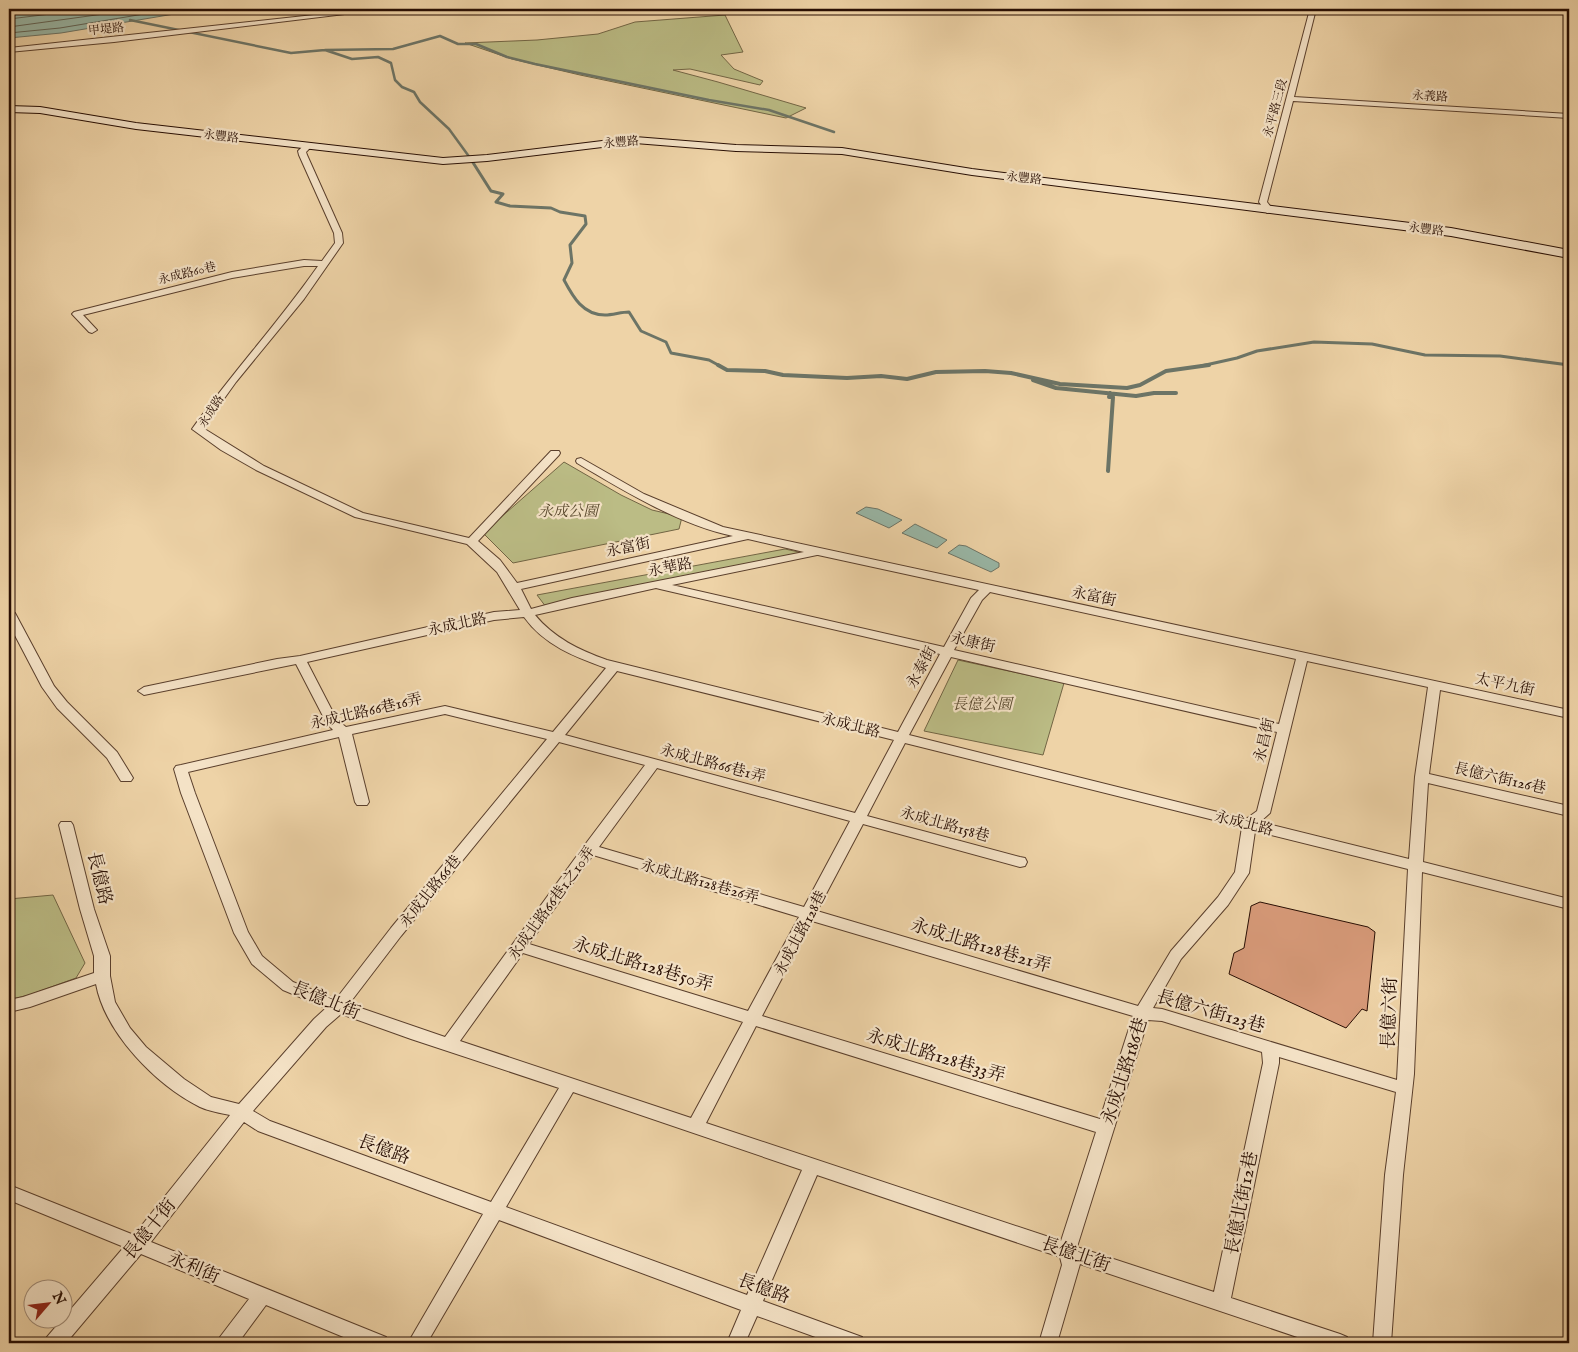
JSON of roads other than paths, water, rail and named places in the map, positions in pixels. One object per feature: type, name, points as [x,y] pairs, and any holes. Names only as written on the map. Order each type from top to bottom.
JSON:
[{"type":"street","name":"甲堤路","points":[[9,50],[383,9]]},
{"type":"street","name":"永平路三段","points":[[1270,211],[1263,202],[1313,9]]},
{"type":"street","name":"永義路","points":[[1290,99],[1569,116]]},
{"type":"street","name":"永豐路","points":[[9,109],[40,110],[119,124],[431,160],[470,160],[635,140],[736,148],[834,150],[972,172],[1083,184],[1270,211],[1450,232],[1569,254]]},
{"type":"street","name":"永成路","points":[[308,146],[302,151],[303,155],[339,238],[336,249],[232,380],[197,429],[225,448],[268,472],[359,515],[471,542],[502,570],[528,613]]},
{"type":"street","name":"永成路60巷","points":[[92,330],[77,314],[232,275],[304,263],[326,264]]},
{"type":"street","points":[[471,542],[556,453]]},
{"type":"street","name":"永富街","points":[[581,461],[618,484],[711,527],[1302,658],[1435,685]]},
{"type":"street","name":"永富街","points":[[514,587],[748,536]]},
{"type":"street","name":"永華路","points":[[528,613],[818,552]]},
{"type":"street","name":"永康街","points":[[655,585],[1283,729]]},
{"type":"street","name":"永泰街","points":[[902,738],[977,598],[987,588]]},
{"type":"street","points":[[9,613],[48,687],[62,705],[112,755],[126,778]]},
{"type":"street","name":"永成北路","points":[[144,691],[277,663],[300,660],[494,616],[528,613],[554,641],[570,651],[614,666],[1569,904]]},
{"type":"street","name":"永昌街","points":[[1249,824],[1264,813],[1283,729],[1302,658]]},
{"type":"street","points":[[300,660],[332,722],[345,733],[362,802]]},
{"type":"street","name":"永成北路66巷","points":[[242,1112],[320,1024],[339,1006],[415,909],[614,666]]},
{"type":"street","name":"太平九街","points":[[1435,685],[1569,714]]},
{"type":"street","name":"長億六街","points":[[1382,1343],[1394,1175],[1406,1074],[1412,910],[1422,777],[1435,685]]},
{"type":"street","name":"永成北路66巷16弄","points":[[181,769],[445,710],[557,737]]},
{"type":"street","name":"永成北路66巷1弄","points":[[557,737],[861,818]]},
{"type":"street","name":"永成北路128巷","points":[[695,1127],[902,738]]},
{"type":"street","name":"永成北路66巷1之10弄","points":[[449,1044],[654,763]]},
{"type":"street","name":"長億北街","points":[[181,769],[188,793],[241,933],[250,950],[267,969],[288,986],[307,995],[417,1035],[569,1084],[1340,1343]]},
{"type":"street","name":"長億六街126巷","points":[[1422,777],[1569,811]]},
{"type":"street","name":"永成北路158巷","points":[[861,818],[1020,862]]},
{"type":"street","name":"永成北路186巷","points":[[1048,1343],[1071,1265],[1067,1251],[1142,1013],[1176,954],[1223,901],[1242,873],[1249,824]]},
{"type":"street","name":"長億路","points":[[66,825],[87,909],[102,956],[102,976],[107,1002],[124,1032],[140,1052],[178,1084],[206,1102],[242,1112],[264,1126],[855,1343]]},
{"type":"street","name":"永成北路128巷26弄","points":[[590,849],[810,913]]},
{"type":"street","name":"永成北路128巷21弄","points":[[810,913],[1142,1013]]},
{"type":"street","name":"永成北路128巷50弄","points":[[520,947],[754,1019]]},
{"type":"street","points":[[9,1006],[24,1003],[102,976]]},
{"type":"street","name":"長億六街123巷","points":[[1142,1013],[1162,1015],[1403,1088]]},
{"type":"street","name":"永成北路128巷33弄","points":[[754,1019],[1106,1128]]},
{"type":"street","name":"長億六街123巷","points":[[1262,1102],[1271,1063],[1270,1048]]},
{"type":"street","points":[[417,1343],[569,1084]]},
{"type":"street","name":"長億北街12巷","points":[[1221,1303],[1262,1102]]},
{"type":"street","name":"長億十街","points":[[54,1343],[138,1244],[242,1112]]},
{"type":"street","points":[[736,1343],[812,1166]]},
{"type":"street","name":"永利街","points":[[9,1192],[379,1343]]},
{"type":"street","points":[[227,1343],[262,1296]]},
{"type":"water","points":[[9,9],[204,9],[61,33],[9,38]]},
{"type":"water","points":[[866,507],[878,509],[902,520],[889,528],[856,513]]},
{"type":"water","points":[[915,524],[947,540],[937,548],[902,533]]},
{"type":"water","points":[[959,545],[966,546],[999,563],[999,567],[991,572],[948,553]]},
{"type":"waterway","points":[[130,20],[291,53],[325,50]]},
{"type":"waterway","points":[[325,50],[393,49],[440,36],[458,44],[476,44],[507,57],[535,64],[709,100],[769,110],[834,132]]},
{"type":"waterway","points":[[325,50],[352,59],[378,57],[391,63],[395,80],[402,87],[414,92],[420,102],[449,129],[473,162]]},
{"type":"waterway","points":[[472,161],[491,191],[503,194],[496,202],[510,206],[551,208],[560,212],[585,216],[586,224],[570,245],[572,263],[564,280],[580,304],[597,314],[629,312],[641,331],[666,342],[671,353],[709,360],[720,366]]},
{"type":"waterway","points":[[1201,366],[1237,358],[1257,351],[1314,342],[1372,344],[1425,355],[1500,356],[1569,365]]},
{"type":"waterway","points":[[718,365],[727,370],[765,371],[783,375],[847,378],[881,376],[907,379],[936,372],[985,371],[1011,373],[1060,384],[1127,388],[1140,385],[1166,371],[1209,365]]},
{"type":"waterway","points":[[1033,380],[1056,388],[1110,393]]},
{"type":"waterway","points":[[1108,471],[1113,397],[1109,397],[1110,393]]},
{"type":"waterway","points":[[1110,393],[1136,396],[1154,393],[1176,393]]},
{"type":"park label","name":"永成公園","points":[[568,511]]},
{"type":"park label","name":"長億公園","points":[[982,704]]}]
